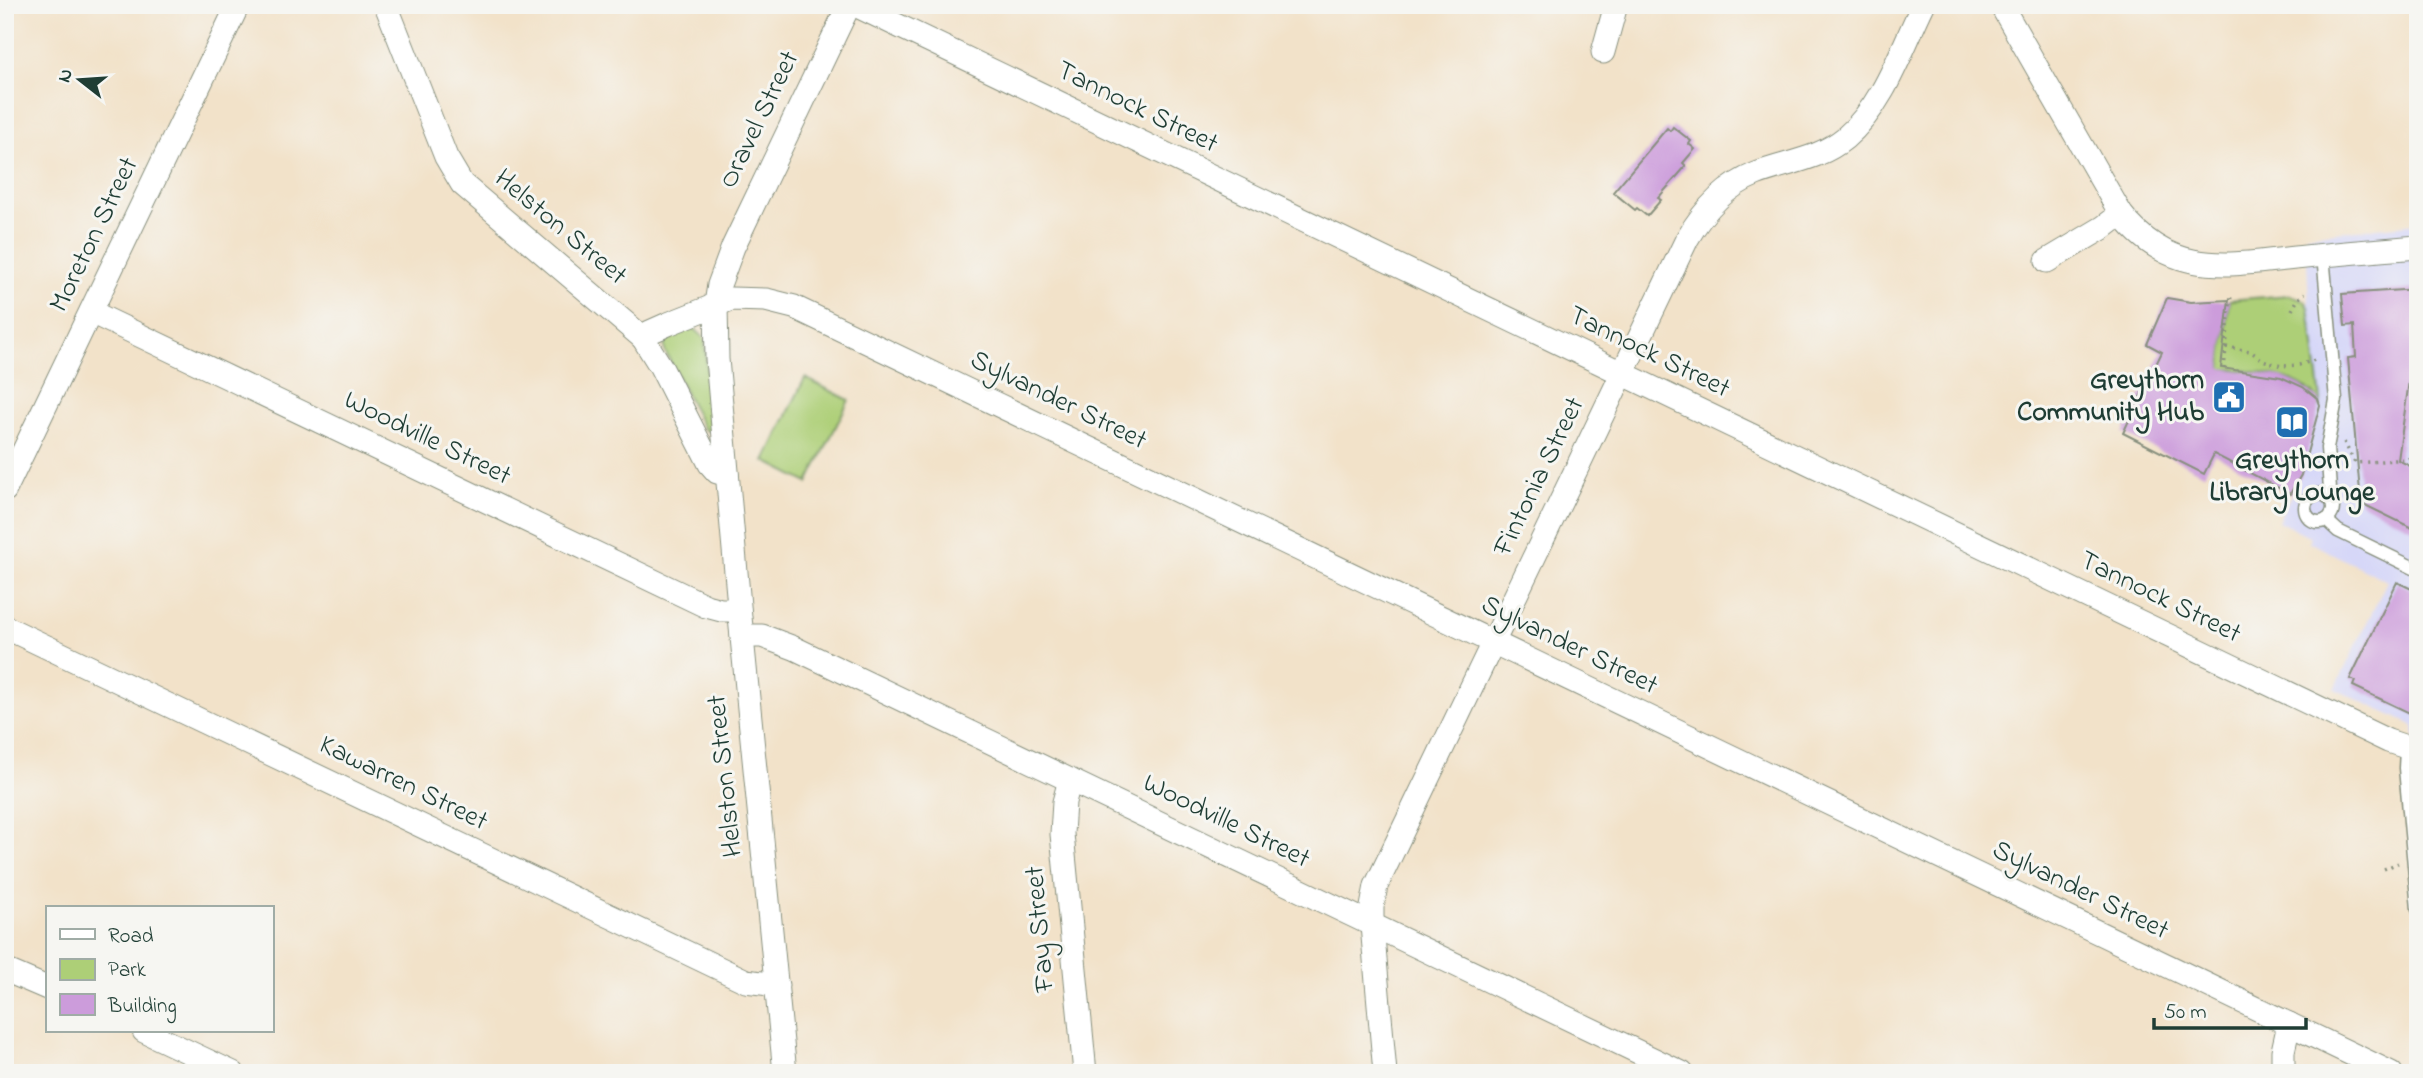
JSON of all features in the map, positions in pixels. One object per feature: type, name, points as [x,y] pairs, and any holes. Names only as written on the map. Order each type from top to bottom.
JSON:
[{"type":"street","name":"Moreton Street","points":[[5,490],[237,5]]},
{"type":"street","name":"Helston Street","points":[[386,5],[446,157],[462,184],[643,338],[661,367],[710,464],[717,472],[727,474]]},
{"type":"street","name":"Oravel Street","points":[[744,222],[849,5]]},
{"type":"street","name":"Tannock Street","points":[[855,5],[2412,750]]},
{"type":"street","points":[[1603,52],[1615,5]]},
{"type":"street","name":"Fintonia Street","points":[[1385,1073],[1372,925],[1376,886],[1696,224],[1710,207],[1755,174],[1817,155],[1845,138],[1880,96],[1923,5]]},
{"type":"street","points":[[2001,5],[2122,214],[2143,239],[2161,251],[2204,264],[2222,265],[2418,247]]},
{"type":"street","points":[[2047,261],[2104,228],[2122,214]]},
{"type":"street","name":"Helston Street","points":[[744,222],[725,267],[716,304],[717,359],[785,1073]]},
{"type":"street","name":"Sylvander Street","points":[[643,338],[650,332],[731,299],[747,298],[794,307],[2391,1073]]},
{"type":"street","name":"Woodville Street","points":[[91,312],[706,606],[721,610],[739,610]]},
{"type":"street","name":"Kawarren Street","points":[[5,627],[746,981],[777,985]]},
{"type":"street","name":"Woodville Street","points":[[742,636],[762,636],[785,644],[1682,1073]]},
{"type":"street","name":"Fay Street","points":[[1070,780],[1064,802],[1062,834],[1085,1073]]},
{"type":"street","points":[[5,970],[46,988]]},
{"type":"street","points":[[2283,1073],[2283,1051],[2289,1024]]},
{"type":"street","points":[[146,1032],[233,1073]]},
{"type":"lane","points":[[2323,255],[2336,400],[2326,460],[2330,489],[2328,496],[2333,508],[2326,520],[2317,522],[2311,519],[2305,507],[2311,496],[2328,496]]},
{"type":"lane","points":[[2326,520],[2338,531],[2418,570]]},
{"type":"lane","points":[[2412,750],[2406,781],[2418,909]]},
{"type":"path","points":[[2292,310],[2305,293]]},
{"type":"path","points":[[2224,369],[2231,295]]},
{"type":"path","points":[[2226,347],[2250,351],[2263,360],[2281,366],[2299,365],[2320,359]]},
{"type":"path","points":[[2329,434],[2345,443],[2355,463],[2407,459],[2418,451]]},
{"type":"shaded area","points":[[2418,224],[2418,777],[2414,726],[2335,689],[2387,581],[2309,542],[2311,537],[2278,521],[2301,475],[2321,400],[2309,307],[2306,235]]},
{"type":"green space","points":[[2289,295],[2305,301],[2309,307],[2320,405],[2314,395],[2291,381],[2261,373],[2221,369],[2229,300]]},
{"type":"green space","points":[[685,328],[694,328],[705,339],[710,431],[702,426],[665,351],[667,339]]},
{"type":"green space","points":[[805,378],[849,400],[808,483],[765,461]]},
{"type":"building","points":[[1673,127],[1691,141],[1689,144],[1695,149],[1683,163],[1686,166],[1658,198],[1661,200],[1647,216],[1613,192],[1667,128],[1670,131]]},
{"type":"building","points":[[2418,289],[2418,333],[2398,460],[2418,470],[2418,531],[2361,503],[2348,358],[2356,357],[2354,325],[2345,326],[2342,294]]},
{"type":"building","name":"Greythorn Community Hub","points":[[2167,298],[2191,302],[2229,300],[2221,368],[2281,377],[2303,387],[2318,399],[2320,405],[2301,475],[2290,494],[2214,454],[2204,474],[2123,433],[2162,352],[2147,344]]},
{"type":"building","points":[[2397,582],[2418,592],[2418,717],[2353,686],[2355,681],[2350,679]]},
{"type":"place","name":"Greythorn Community Hub","points":[[2229,397]]},
{"type":"place","name":"Greythorn Library Lounge","points":[[2292,422]]}]
